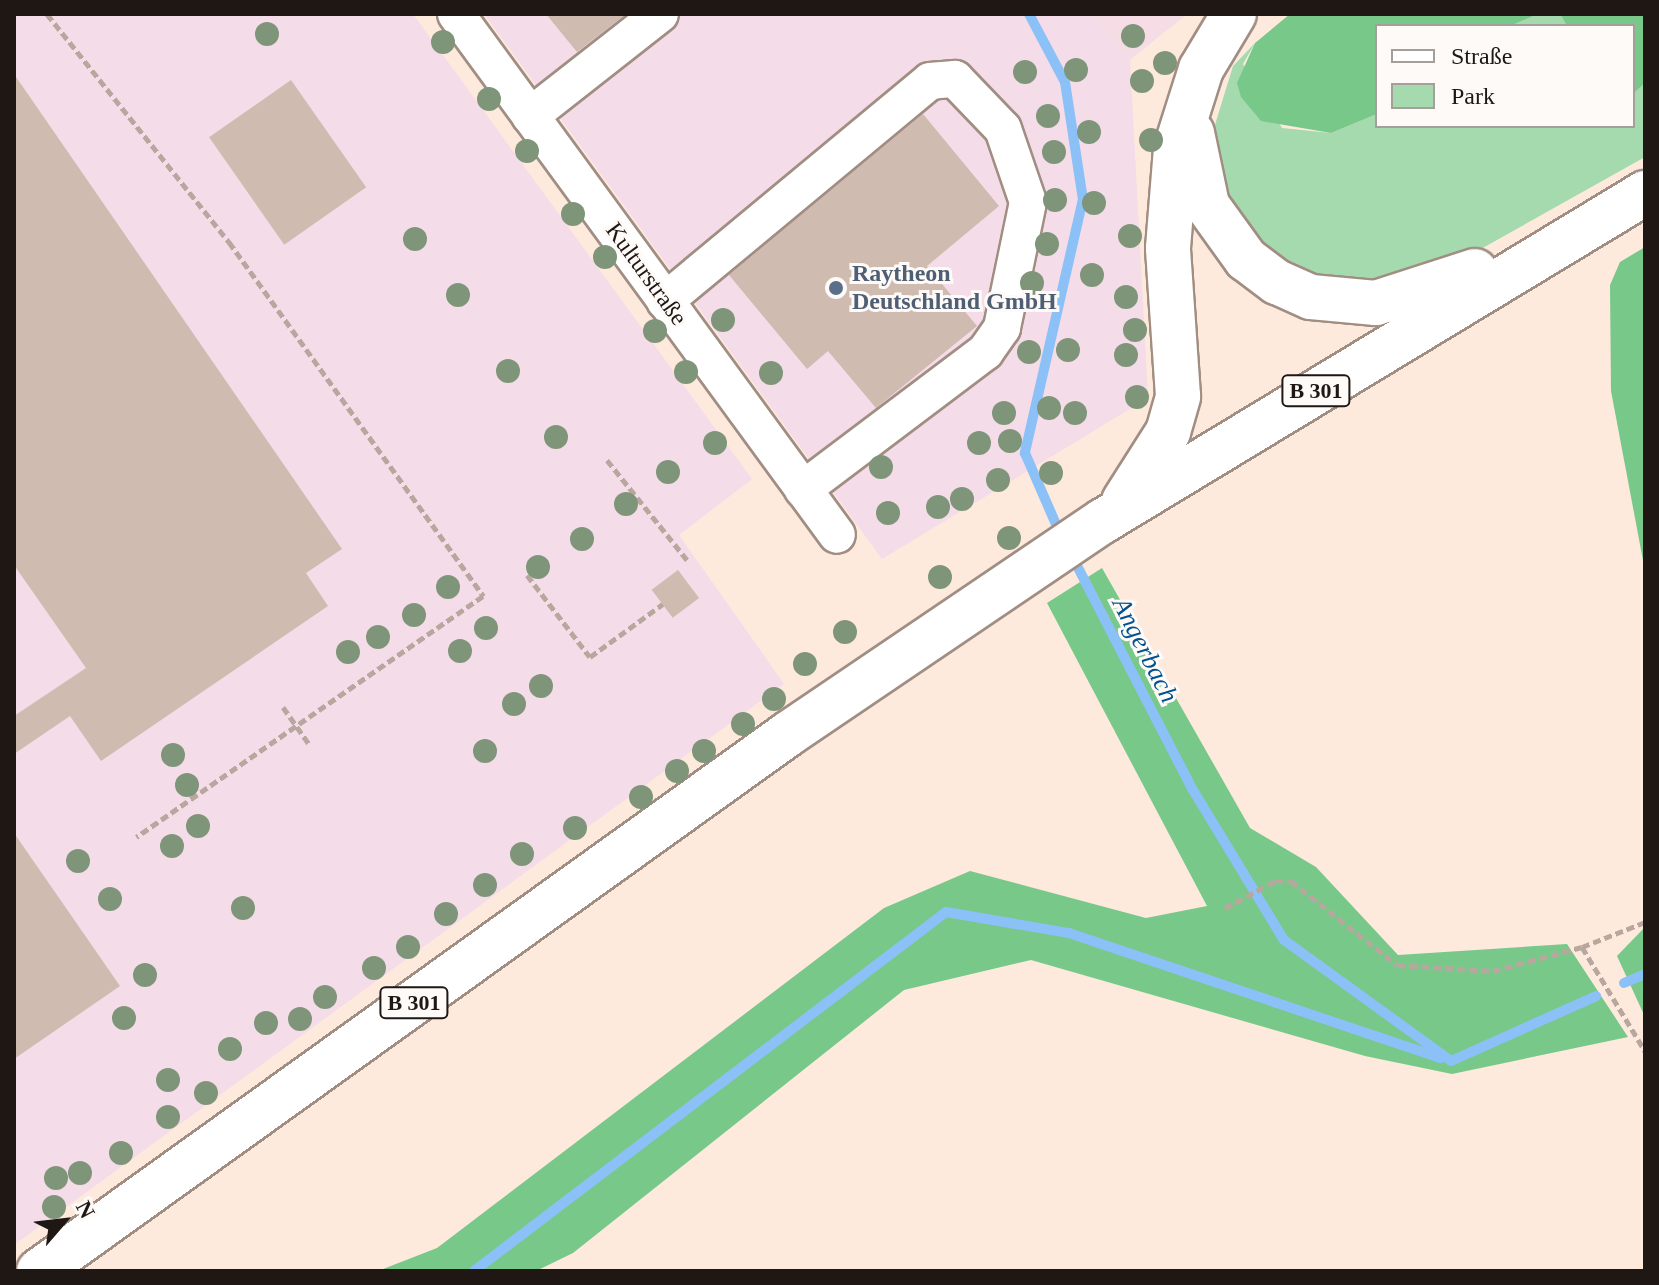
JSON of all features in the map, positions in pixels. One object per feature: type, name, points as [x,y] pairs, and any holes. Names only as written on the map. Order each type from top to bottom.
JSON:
[{"type":"main road","name":"B 301","points":[[1111,516],[1168,432],[1178,396],[1170,197],[1190,105],[1218,31],[1234,14]]},
{"type":"main road","name":"B 301","points":[[1190,105],[1194,169],[1207,205],[1246,259],[1277,282],[1311,297],[1376,303],[1478,270],[1514,272]]},
{"type":"main road","name":"B 301","points":[[39,1271],[788,734],[1111,516],[1645,193]]},
{"type":"street","name":"Kulturstraße","points":[[456,14],[837,535]]},
{"type":"street","points":[[530,116],[660,14]]},
{"type":"street","points":[[665,301],[930,81],[955,79],[1003,129],[1028,202],[1002,328],[985,352],[803,489]]},
{"type":"path","points":[[47,14],[229,242],[483,596],[136,837]]},
{"type":"path","points":[[607,460],[687,560]]},
{"type":"path","points":[[527,575],[590,657],[663,604]]},
{"type":"path","points":[[283,707],[309,744]]},
{"type":"path","points":[[1225,908],[1275,881],[1291,881],[1397,965],[1493,971],[1582,947],[1645,922]]},
{"type":"path","points":[[1582,947],[1645,1051]]},
{"type":"shaded area","points":[[14,14],[413,14],[752,479],[679,535],[784,684],[14,1245]]},
{"type":"shaded area","points":[[484,14],[1090,14],[1130,60],[1148,398],[882,559]]},
{"type":"shaded area","points":[[1090,14],[1187,14],[1130,60]]},
{"type":"green space","points":[[1290,14],[1538,14],[1515,24],[1375,24],[1375,115],[1331,133],[1261,121],[1241,97],[1237,83],[1255,43]]},
{"type":"green space","points":[[1538,14],[1560,14],[1566,24],[1515,24]]},
{"type":"green space","points":[[1560,14],[1645,14],[1645,83],[1635,92],[1635,24],[1566,24]]},
{"type":"green space","points":[[1255,43],[1243,64],[1282,128],[1331,133],[1375,115],[1375,128],[1635,128],[1635,92],[1645,83],[1645,157],[1463,259],[1343,288],[1283,267],[1231,211],[1214,161],[1214,128],[1233,66]]},
{"type":"green space","points":[[1645,247],[1645,571],[1611,391],[1610,285],[1620,262]]},
{"type":"green space","points":[[1102,568],[1250,828],[1316,867],[1398,955],[1567,944],[1628,1037],[1452,1074],[1365,1056],[1031,960],[904,990],[573,1253],[536,1271],[378,1271],[437,1248],[884,908],[970,871],[1146,918],[1207,906],[1047,603]]},
{"type":"green space","points":[[1645,927],[1645,1017],[1617,956]]},
{"type":"building","points":[[546,14],[626,14],[577,52]]},
{"type":"building","points":[[14,74],[342,549],[306,573],[328,606],[101,761],[70,716],[14,754],[14,716],[86,668],[14,565]]},
{"type":"building","points":[[291,80],[366,187],[284,245],[209,137]]},
{"type":"building","points":[[923,114],[999,206],[927,266],[977,326],[876,408],[828,351],[807,369],[729,275]]},
{"type":"building","points":[[678,570],[699,598],[673,618],[652,590]]},
{"type":"building","points":[[14,833],[120,986],[14,1059]]},
{"type":"waterway","name":"Angerbach","points":[[1029,14],[1065,82],[1083,199],[1025,453],[1062,538]]},
{"type":"waterway","name":"Angerbach","points":[[1072,556],[1193,790],[1284,940],[1451,1061]]},
{"type":"waterway","points":[[474,1271],[946,912],[1069,933],[1441,1058]]},
{"type":"waterway","name":"Angerbach","points":[[1624,983],[1645,974]]},
{"type":"waterway","name":"Angerbach","points":[[1451,1061],[1596,996]]},
{"type":"place","name":"Raytheon Deutschland GmbH","points":[[836,288]]}]
